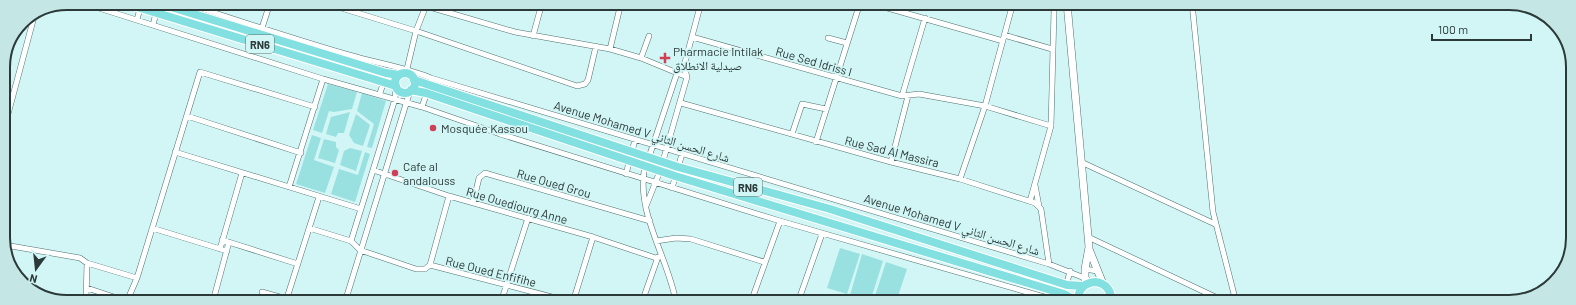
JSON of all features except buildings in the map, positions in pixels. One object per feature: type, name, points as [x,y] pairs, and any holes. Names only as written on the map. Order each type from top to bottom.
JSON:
[{"type":"main road","name":"RN6","points":[[146,10],[384,81],[404,92],[429,86],[678,167],[830,209],[1067,285],[1086,280],[1103,284]]},
{"type":"main road","name":"RN6","points":[[184,10],[387,69],[405,72],[411,75],[414,80],[630,162],[1050,295]]},
{"type":"main road","points":[[1068,10],[1088,237],[1086,280]]},
{"type":"main road","points":[[396,87],[396,80],[405,72]]},
{"type":"main road","points":[[410,91],[414,86],[414,80]]},
{"type":"main road","points":[[1088,247],[1103,284],[1109,290],[1110,295]]},
{"type":"main road","name":"RN6","points":[[1079,295],[1086,280]]},
{"type":"street","points":[[105,10],[323,79],[422,107],[500,134],[780,222],[1048,295]]},
{"type":"street","points":[[137,20],[140,10]]},
{"type":"street","points":[[207,10],[387,69],[380,94]]},
{"type":"street","points":[[262,28],[268,10]]},
{"type":"street","points":[[348,10],[416,31],[577,86],[586,84],[588,80],[596,46]]},
{"type":"street","points":[[405,72],[416,31],[424,10]]},
{"type":"street","points":[[444,10],[491,26],[533,36],[610,49],[641,58],[687,77]]},
{"type":"street","points":[[533,36],[540,10]]},
{"type":"street","points":[[610,49],[619,10]]},
{"type":"street","points":[[649,157],[677,73],[684,66],[699,10]]},
{"type":"street","points":[[816,142],[858,10]]},
{"type":"street","points":[[896,10],[1003,41]]},
{"type":"street","points":[[960,179],[985,106],[1011,10]]},
{"type":"street","points":[[1030,201],[1050,126],[1053,10]]},
{"type":"street","points":[[1193,10],[1215,224],[1234,295]]},
{"type":"street","points":[[153,25],[156,13]]},
{"type":"street","points":[[891,162],[905,96],[925,18]]},
{"type":"street","points":[[10,107],[33,22]]},
{"type":"street","points":[[1004,35],[1052,49]]},
{"type":"street","points":[[641,58],[649,36]]},
{"type":"street","name":"Rue Sed Idriss I","points":[[692,37],[905,96],[919,94],[985,106],[1050,126]]},
{"type":"street","points":[[828,38],[847,43]]},
{"type":"street","points":[[663,161],[681,103],[687,77],[684,66]]},
{"type":"street","points":[[130,295],[137,278],[200,72],[315,107]]},
{"type":"street","name":"Avenue Mohamed V شارع الحسن الثاني","points":[[405,72],[429,86],[652,145],[1049,264],[1070,271],[1086,280],[1097,271]]},
{"type":"street","points":[[289,188],[323,79]]},
{"type":"street","points":[[422,107],[429,86]]},
{"type":"street","points":[[351,242],[395,99],[396,87]]},
{"type":"street","points":[[347,295],[405,102],[410,91]]},
{"type":"street","name":"Rue Sad Al Massira","points":[[681,103],[816,142],[960,179],[1030,201],[1039,206]]},
{"type":"street","points":[[792,134],[802,104],[826,109]]},
{"type":"street","points":[[187,116],[301,153]]},
{"type":"street","points":[[626,174],[635,140]]},
{"type":"street","points":[[175,152],[361,209]]},
{"type":"street","points":[[672,188],[682,154]]},
{"type":"street","points":[[1081,162],[1215,224]]},
{"type":"street","points":[[644,166],[642,179],[646,207],[656,241],[658,257],[644,295]]},
{"type":"street","name":"Rue Ouediourg Anne","points":[[373,170],[449,196],[658,257]]},
{"type":"street","points":[[646,207],[657,183],[660,171]]},
{"type":"street","points":[[220,249],[242,173]]},
{"type":"street","name":"Rue Oued Grou","points":[[473,203],[479,178],[485,173],[650,221]]},
{"type":"street","points":[[1035,184],[1049,264]]},
{"type":"street","points":[[309,228],[351,242],[360,250],[416,269],[425,269],[430,265],[449,196]]},
{"type":"street","points":[[288,295],[319,197]]},
{"type":"street","points":[[503,295],[528,218]]},
{"type":"street","points":[[753,295],[764,262],[780,222]]},
{"type":"street","points":[[152,228],[227,251]]},
{"type":"street","points":[[801,295],[822,234]]},
{"type":"street","points":[[574,295],[593,237]]},
{"type":"street","points":[[1088,237],[1211,295]]},
{"type":"street","points":[[656,241],[676,238],[691,239],[764,262]]},
{"type":"street","points":[[222,240],[298,264]]},
{"type":"street","points":[[215,295],[230,242]]},
{"type":"street","points":[[11,246],[80,258],[87,263],[137,278]]},
{"type":"street","points":[[658,257],[667,269],[674,295]]},
{"type":"street","points":[[86,295],[87,263]]},
{"type":"street","name":"Rue Oued Enfifihe","points":[[430,265],[546,295]]},
{"type":"street","points":[[1064,295],[1070,271]]},
{"type":"street","points":[[87,288],[109,295]]},
{"type":"street","points":[[262,292],[271,295]]},
{"type":"shaded area","points":[[328,84],[357,92],[352,109],[334,112],[329,111],[322,133],[313,130]]},
{"type":"shaded area","points":[[362,93],[386,101],[372,148],[367,147],[374,124],[357,111]]},
{"type":"shaded area","points":[[350,112],[344,133],[338,133],[336,137],[326,134],[331,117]]},
{"type":"shaded area","points":[[356,114],[370,125],[363,146],[354,143],[349,135]]},
{"type":"shaded area","points":[[312,135],[321,138],[314,160],[334,167],[325,193],[296,184]]},
{"type":"shaded area","points":[[324,139],[336,142],[336,147],[339,150],[335,163],[318,158]]},
{"type":"shaded area","points":[[350,148],[362,151],[356,171],[340,165],[344,151]]},
{"type":"shaded area","points":[[365,152],[370,154],[355,202],[331,194],[339,169],[358,175]]},
{"type":"shaded area","points":[[840,248],[860,254],[847,294],[827,288]]},
{"type":"shaded area","points":[[862,254],[883,261],[872,295],[850,295]]},
{"type":"shaded area","points":[[886,262],[907,269],[898,295],[875,295]]},
{"type":"place","name":"Pharmacie Intilak صيدلية الانطلاق","points":[[665,58]]},
{"type":"place","name":"Mosquée Kassou","points":[[433,128]]},
{"type":"place","name":"Cafe al andalouss","points":[[395,173]]}]
